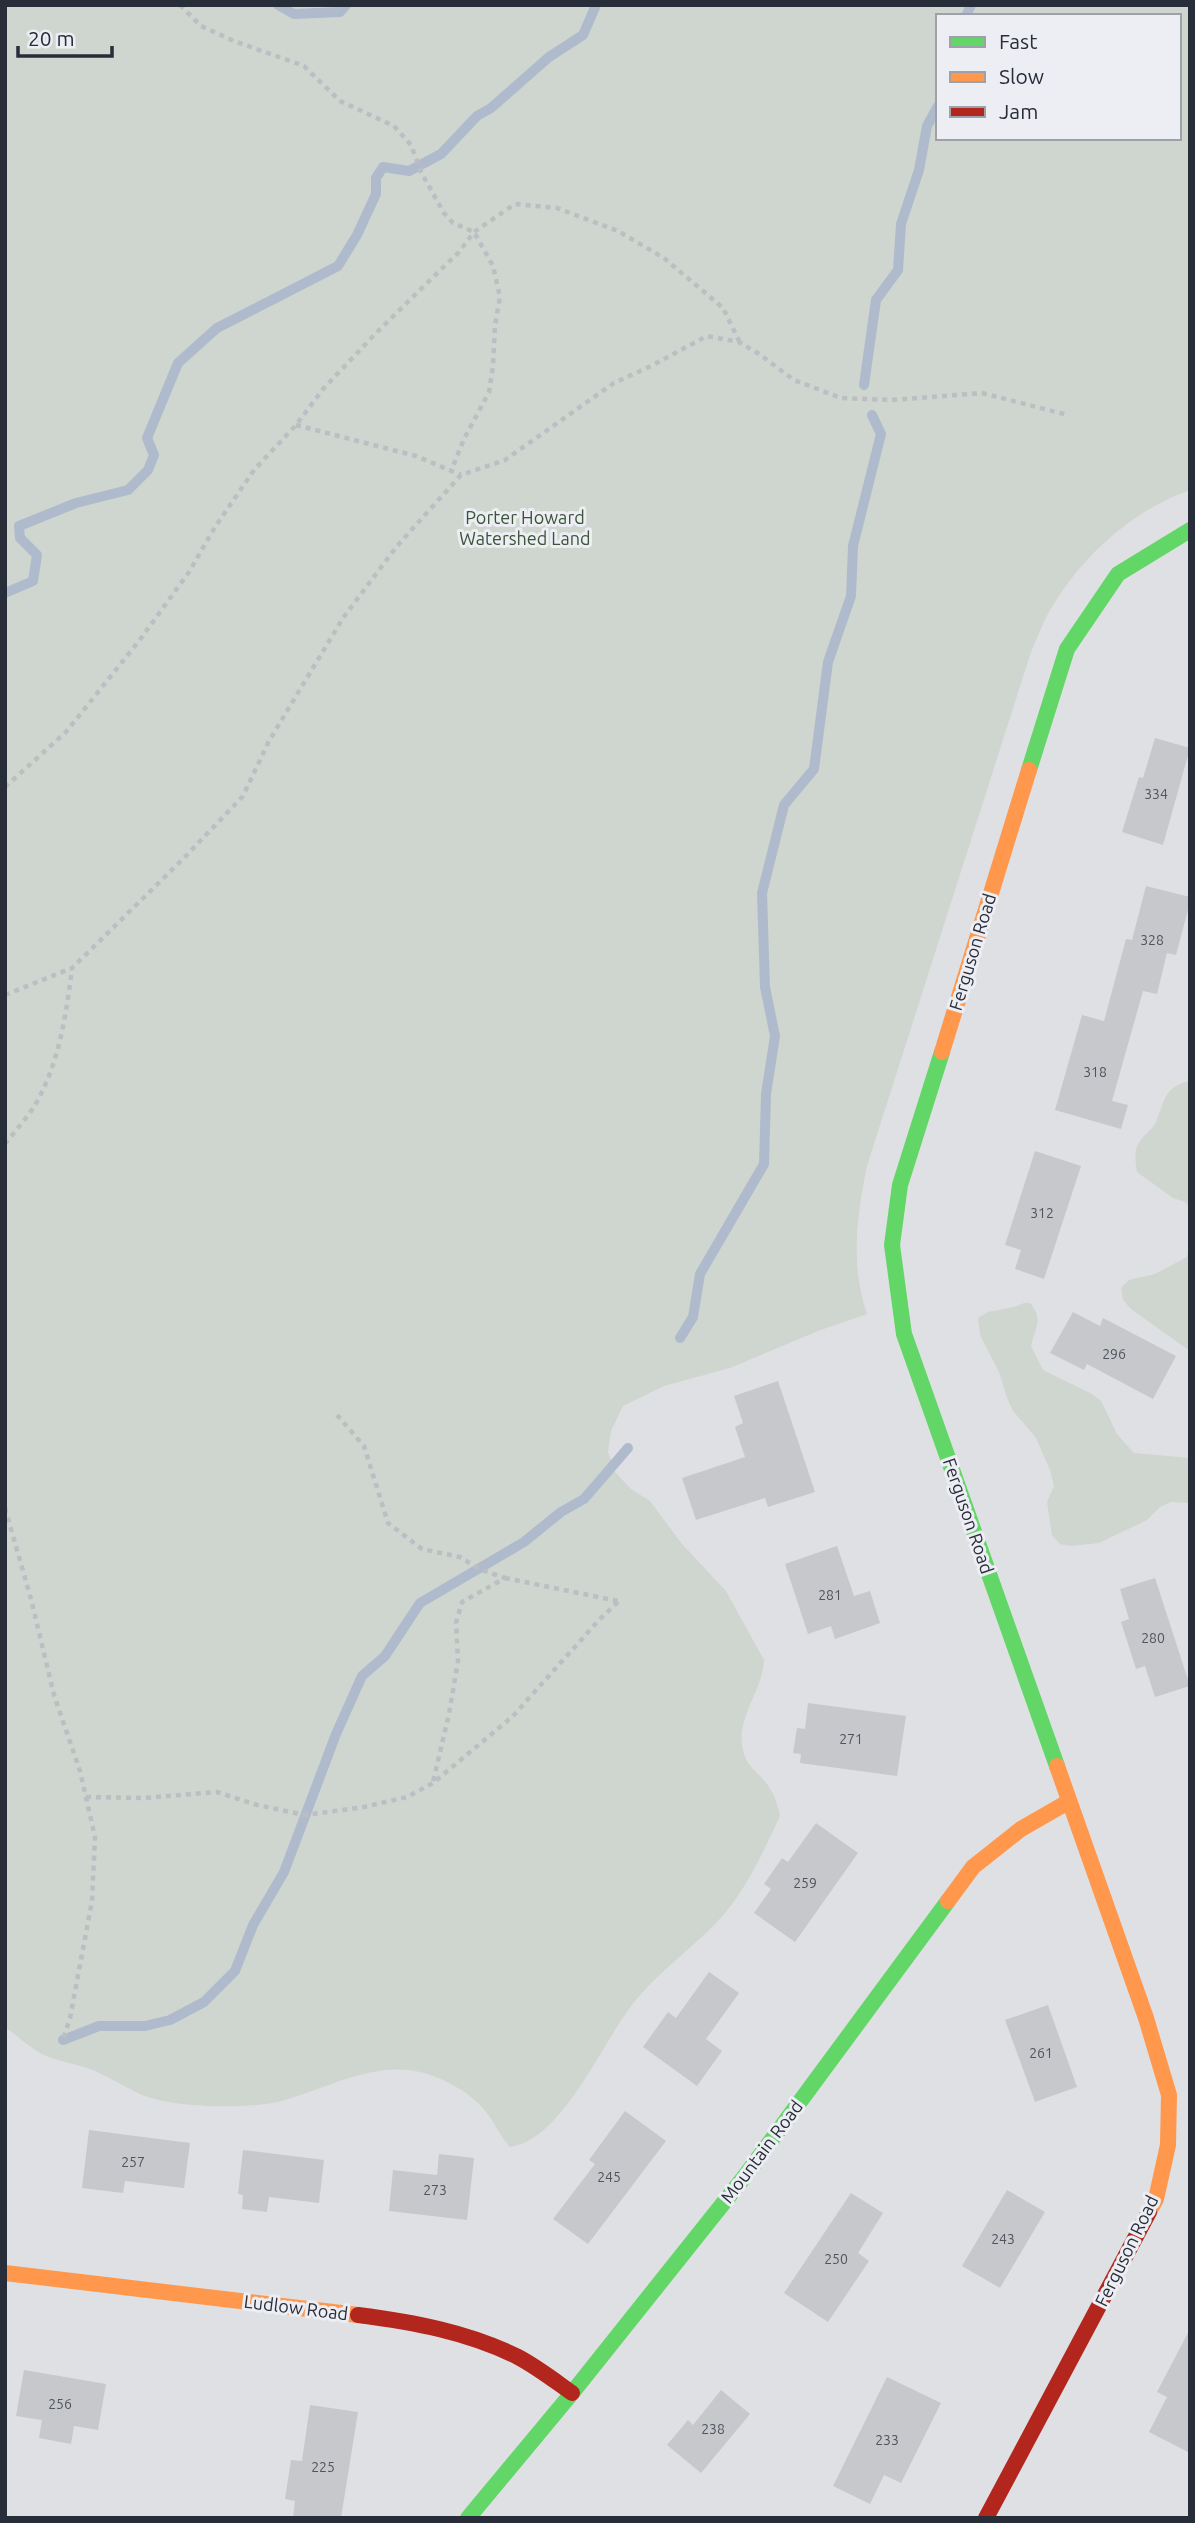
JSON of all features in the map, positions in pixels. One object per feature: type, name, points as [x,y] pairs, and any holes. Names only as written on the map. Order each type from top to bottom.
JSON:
[{"type":"street","name":"Ferguson Road","points":[[986,2518],[1156,2199],[1168,2145],[1169,2095],[1146,2018],[904,1334],[892,1245],[900,1185],[1067,649],[1118,574],[1190,530]]},
{"type":"street","name":"Mountain Road","points":[[468,2518],[572,2393],[745,2176],[974,1867],[1021,1829],[1068,1802]]},
{"type":"street","name":"Ludlow Road","points":[[5,2273],[397,2320],[466,2335],[520,2358],[572,2393]]},
{"type":"path","points":[[180,5],[201,26],[234,41],[304,65],[341,101],[394,126],[411,145],[421,172],[444,213],[453,223],[474,232],[493,266],[500,297],[495,325],[494,366],[489,392],[464,439],[452,471]]},
{"type":"path","points":[[5,787],[66,732],[139,641],[188,572],[254,470],[296,425],[323,389],[459,251],[474,232],[515,204],[556,208],[618,231],[664,258],[723,307],[739,342]]},
{"type":"path","points":[[5,995],[72,968],[243,796],[269,741],[343,618],[397,546],[461,475],[505,460],[614,383],[706,336],[739,342],[794,380],[841,398],[892,400],[982,393],[1068,415]]},
{"type":"path","points":[[296,425],[416,456],[461,475]]},
{"type":"path","points":[[5,1144],[35,1105],[55,1059],[67,1009],[72,968]]},
{"type":"path","points":[[86,1797],[144,1798],[216,1793],[305,1815],[364,1807],[407,1797],[433,1783],[512,1717],[619,1601],[505,1578],[479,1569],[460,1557],[422,1549],[388,1523],[364,1446],[337,1415]]},
{"type":"path","points":[[5,1508],[54,1695],[80,1771],[94,1837],[92,1901],[64,2040]]},
{"type":"path","points":[[433,1783],[458,1661],[456,1623],[462,1602],[505,1578]]},
{"type":"green space","name":"Porter Howard Watershed Land","points":[[5,5],[1190,5],[1190,490],[1129,522],[1094,553],[1064,588],[1043,623],[1031,652],[867,1166],[860,1203],[857,1259],[858,1277],[867,1314],[818,1331],[730,1368],[664,1386],[623,1406],[611,1431],[608,1452],[616,1473],[631,1489],[650,1501],[682,1544],[726,1591],[764,1660],[759,1683],[743,1727],[743,1750],[750,1765],[771,1790],[780,1816],[753,1872],[717,1922],[638,1997],[562,2111],[546,2128],[528,2141],[510,2147],[474,2099],[449,2083],[424,2073],[406,2070],[371,2072],[271,2103],[193,2105],[142,2095],[95,2071],[44,2055],[5,2027]]},
{"type":"green space","points":[[1190,1081],[1190,1208],[1185,1202],[1173,1198],[1137,1172],[1135,1157],[1138,1143],[1155,1124],[1166,1096],[1175,1087]]},
{"type":"green space","points":[[1190,1229],[1190,1351],[1131,1309],[1123,1300],[1121,1288],[1129,1280],[1155,1274],[1187,1257]]},
{"type":"green space","points":[[1030,1303],[1037,1314],[1031,1346],[1043,1370],[1101,1401],[1117,1434],[1134,1453],[1190,1458],[1190,1503],[1171,1502],[1160,1507],[1147,1520],[1099,1543],[1070,1546],[1060,1544],[1052,1535],[1047,1502],[1054,1486],[1050,1470],[1036,1438],[1013,1411],[999,1372],[980,1335],[978,1318],[988,1312]]},
{"type":"building","points":[[1155,738],[1190,748],[1163,845],[1122,832],[1139,777],[1143,778]]},
{"type":"building","points":[[1146,886],[1190,897],[1190,902],[1176,955],[1167,953],[1157,994],[1143,991],[1112,1101],[1128,1105],[1121,1129],[1055,1110],[1082,1015],[1104,1021],[1126,939],[1132,940]]},
{"type":"building","points":[[1035,1151],[1081,1166],[1044,1279],[1015,1269],[1021,1250],[1005,1245]]},
{"type":"building","points":[[1073,1312],[1100,1326],[1103,1318],[1176,1356],[1153,1399],[1087,1364],[1084,1370],[1050,1353]]},
{"type":"building","points":[[778,1381],[815,1492],[768,1507],[765,1498],[696,1520],[682,1478],[745,1457],[735,1427],[743,1423],[734,1396]]},
{"type":"building","points":[[837,1546],[854,1596],[870,1591],[880,1623],[835,1639],[831,1626],[808,1634],[785,1564]]},
{"type":"building","points":[[1155,1578],[1190,1686],[1155,1697],[1145,1666],[1136,1669],[1121,1622],[1129,1619],[1120,1589]]},
{"type":"building","points":[[808,1703],[906,1716],[897,1776],[800,1763],[801,1754],[793,1753],[797,1728],[805,1729]]},
{"type":"building","points":[[816,1823],[858,1853],[795,1942],[754,1913],[771,1889],[764,1884],[782,1858],[788,1862]]},
{"type":"building","points":[[709,1972],[739,1993],[706,2039],[722,2051],[697,2086],[643,2047],[668,2012],[676,2018]]},
{"type":"building","points":[[1048,2005],[1077,2087],[1035,2102],[1005,2020]]},
{"type":"building","points":[[625,2111],[666,2141],[588,2244],[553,2219],[595,2164],[589,2160]]},
{"type":"building","points":[[89,2130],[190,2143],[184,2188],[125,2181],[123,2193],[82,2188]]},
{"type":"building","points":[[243,2150],[324,2160],[319,2203],[269,2197],[267,2212],[242,2209],[243,2195],[238,2194]]},
{"type":"building","points":[[439,2154],[474,2158],[467,2220],[389,2211],[393,2170],[437,2175]]},
{"type":"building","points":[[1007,2190],[1045,2212],[1000,2288],[962,2266]]},
{"type":"building","points":[[851,2193],[883,2213],[858,2253],[869,2261],[828,2322],[784,2293]]},
{"type":"building","points":[[1190,2329],[1190,2453],[1149,2432],[1167,2397],[1157,2392]]},
{"type":"building","points":[[24,2370],[106,2384],[98,2430],[74,2426],[71,2444],[39,2438],[42,2420],[16,2416]]},
{"type":"building","points":[[887,2377],[941,2403],[901,2483],[884,2475],[870,2504],[833,2486]]},
{"type":"building","points":[[721,2390],[750,2414],[701,2473],[667,2445],[688,2420],[693,2425]]},
{"type":"building","points":[[310,2405],[358,2412],[341,2518],[293,2518],[295,2501],[285,2499],[291,2460],[302,2461]]},
{"type":"waterway","points":[[278,5],[294,14],[340,12],[346,5]]},
{"type":"waterway","points":[[5,593],[33,581],[37,555],[20,538],[19,526],[76,503],[128,490],[148,470],[154,455],[147,438],[178,363],[217,328],[338,266],[357,235],[376,194],[376,178],[383,167],[409,171],[441,154],[477,116],[491,108],[549,57],[583,35],[596,5]]},
{"type":"waterway","points":[[967,14],[971,5]]},
{"type":"waterway","points":[[864,385],[876,300],[898,270],[901,224],[919,170],[927,126],[936,110]]},
{"type":"waterway","points":[[680,1338],[693,1317],[700,1274],[764,1164],[766,1094],[775,1036],[765,987],[762,893],[784,805],[814,769],[828,662],[851,596],[853,546],[881,434],[872,415]]},
{"type":"waterway","points":[[63,2040],[99,2026],[145,2026],[170,2020],[204,2002],[235,1971],[253,1925],[284,1872],[336,1734],[362,1676],[385,1656],[420,1603],[524,1542],[561,1512],[584,1499],[628,1448]]},
{"type":"traffic: fast","points":[[1029,770],[1067,649],[1118,574],[1190,530]]},
{"type":"traffic: fast","points":[[942,1052],[900,1185],[892,1245],[904,1334],[1057,1766]]},
{"type":"traffic: fast","points":[[468,2518],[572,2393],[745,2176],[948,1901]]},
{"type":"traffic: slow","points":[[942,1052],[1029,770]]},
{"type":"traffic: slow","points":[[1057,1766],[1146,2018],[1169,2095],[1168,2145],[1156,2199],[1149,2212]]},
{"type":"traffic: slow","points":[[948,1901],[973,1867],[1021,1829],[1068,1802]]},
{"type":"traffic: slow","points":[[5,2273],[358,2315]]},
{"type":"traffic: jam","points":[[986,2518],[1149,2212]]},
{"type":"traffic: jam","points":[[358,2315],[420,2325],[480,2341],[525,2361],[572,2393]]}]
